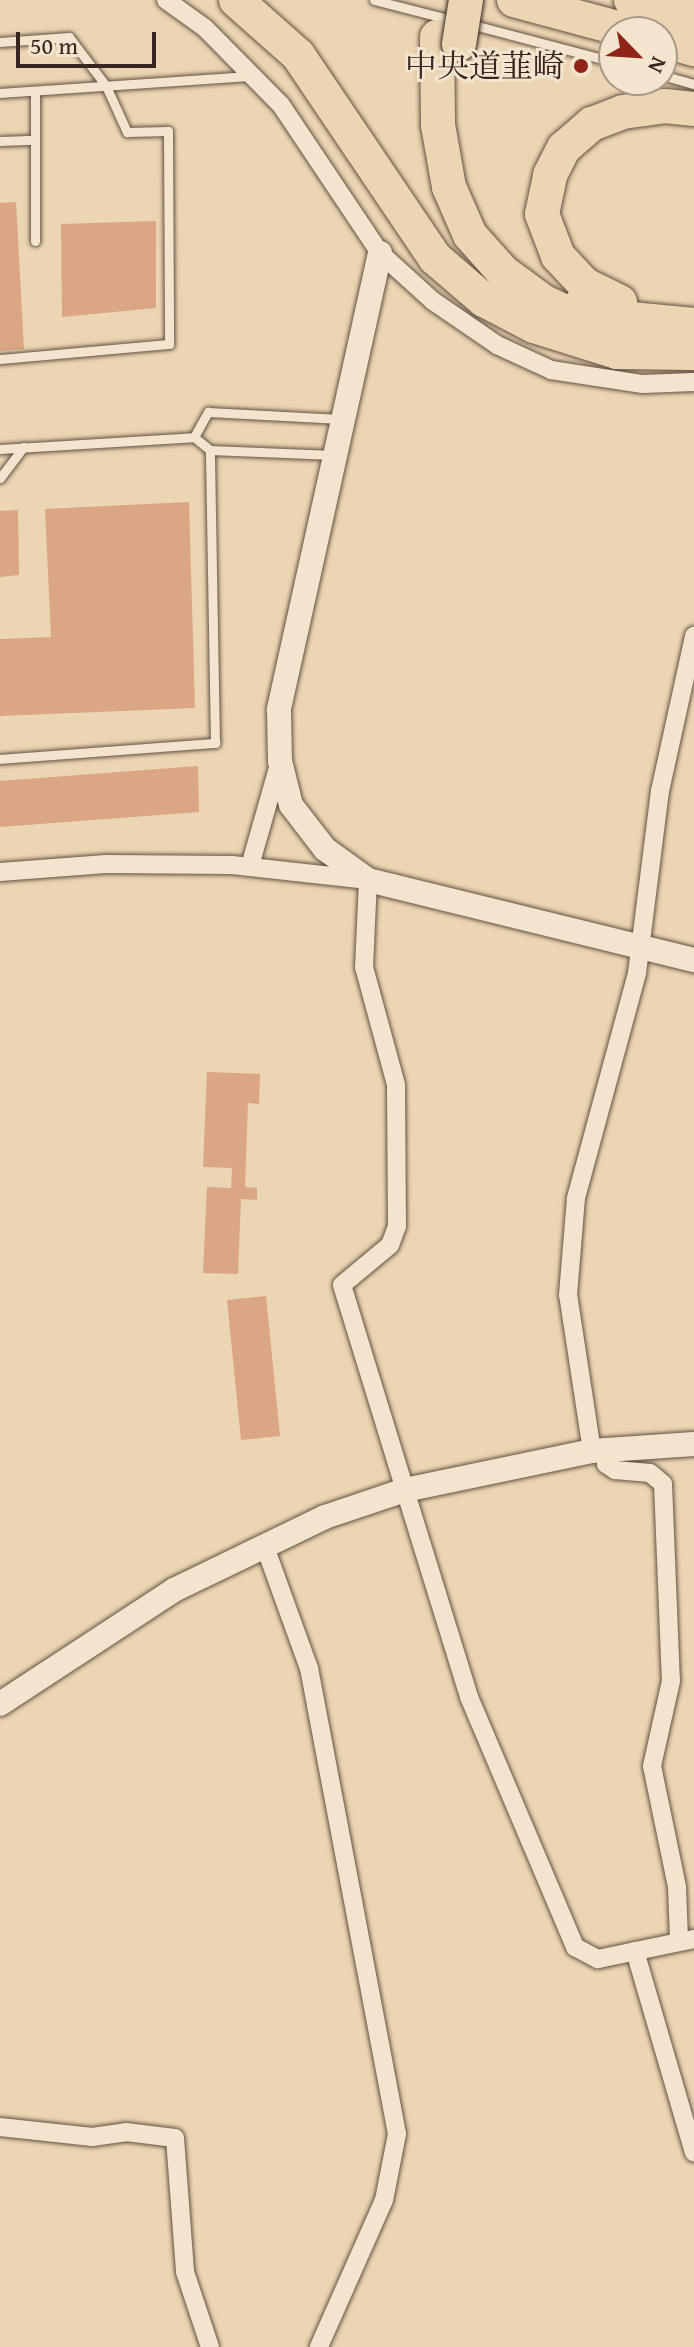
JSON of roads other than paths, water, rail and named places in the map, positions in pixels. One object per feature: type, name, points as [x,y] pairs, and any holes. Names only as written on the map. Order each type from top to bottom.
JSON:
[{"type":"highway","points":[[236,0],[298,55],[435,258],[484,300],[534,326],[617,352],[694,353]]},
{"type":"highway","points":[[443,0],[466,171],[487,221],[513,256],[563,296],[610,317],[694,325]]},
{"type":"highway","points":[[466,0],[448,40],[438,125],[449,187],[470,235],[503,272],[556,308],[606,330],[694,338]]},
{"type":"highway","points":[[514,0],[598,23]]},
{"type":"highway","points":[[631,0],[694,17]]},
{"type":"highway","points":[[694,109],[665,106],[623,112],[592,124],[564,148],[550,175],[542,214],[558,256],[585,285],[614,301],[694,309]]},
{"type":"street","points":[[166,0],[255,76],[281,105],[380,253],[468,326],[551,370],[643,384],[694,382]]},
{"type":"street","points":[[368,880],[325,849],[291,805],[280,761],[279,710],[380,253]]},
{"type":"street","points":[[368,880],[364,967],[396,1085],[397,1226],[390,1245],[342,1285],[469,1697],[575,1947],[598,1959],[686,1939],[652,1766],[671,1681],[663,1484],[650,1473],[615,1470],[606,1464],[598,1451],[568,1295],[576,1198],[639,947],[660,791],[694,636]]},
{"type":"street","points":[[250,866],[280,761]]},
{"type":"street","points":[[0,872],[106,864],[250,866],[368,880],[694,960]]},
{"type":"street","points":[[0,1704],[174,1590],[264,1544],[405,1490],[598,1451],[694,1444]]},
{"type":"street","points":[[264,1544],[309,1668],[397,2134],[384,2200],[319,2347]]},
{"type":"street","points":[[635,1951],[694,2153]]},
{"type":"street","points":[[0,2127],[92,2137],[126,2132],[175,2138],[185,2272],[210,2347]]},
{"type":"lane","points":[[374,0],[598,58]]},
{"type":"lane","points":[[0,42],[69,37],[106,86],[127,132],[168,131],[169,344],[0,359]]},
{"type":"lane","points":[[0,93],[255,76]]},
{"type":"lane","points":[[35,91],[35,241]]},
{"type":"lane","points":[[0,141],[35,140]]},
{"type":"lane","points":[[194,437],[208,412],[343,419]]},
{"type":"lane","points":[[0,449],[194,437],[210,450],[335,455]]},
{"type":"lane","points":[[0,478],[23,447]]},
{"type":"lane","points":[[0,759],[215,743],[210,450]]},
{"type":"place","name":"中央道韮崎","points":[[581,66]]}]
